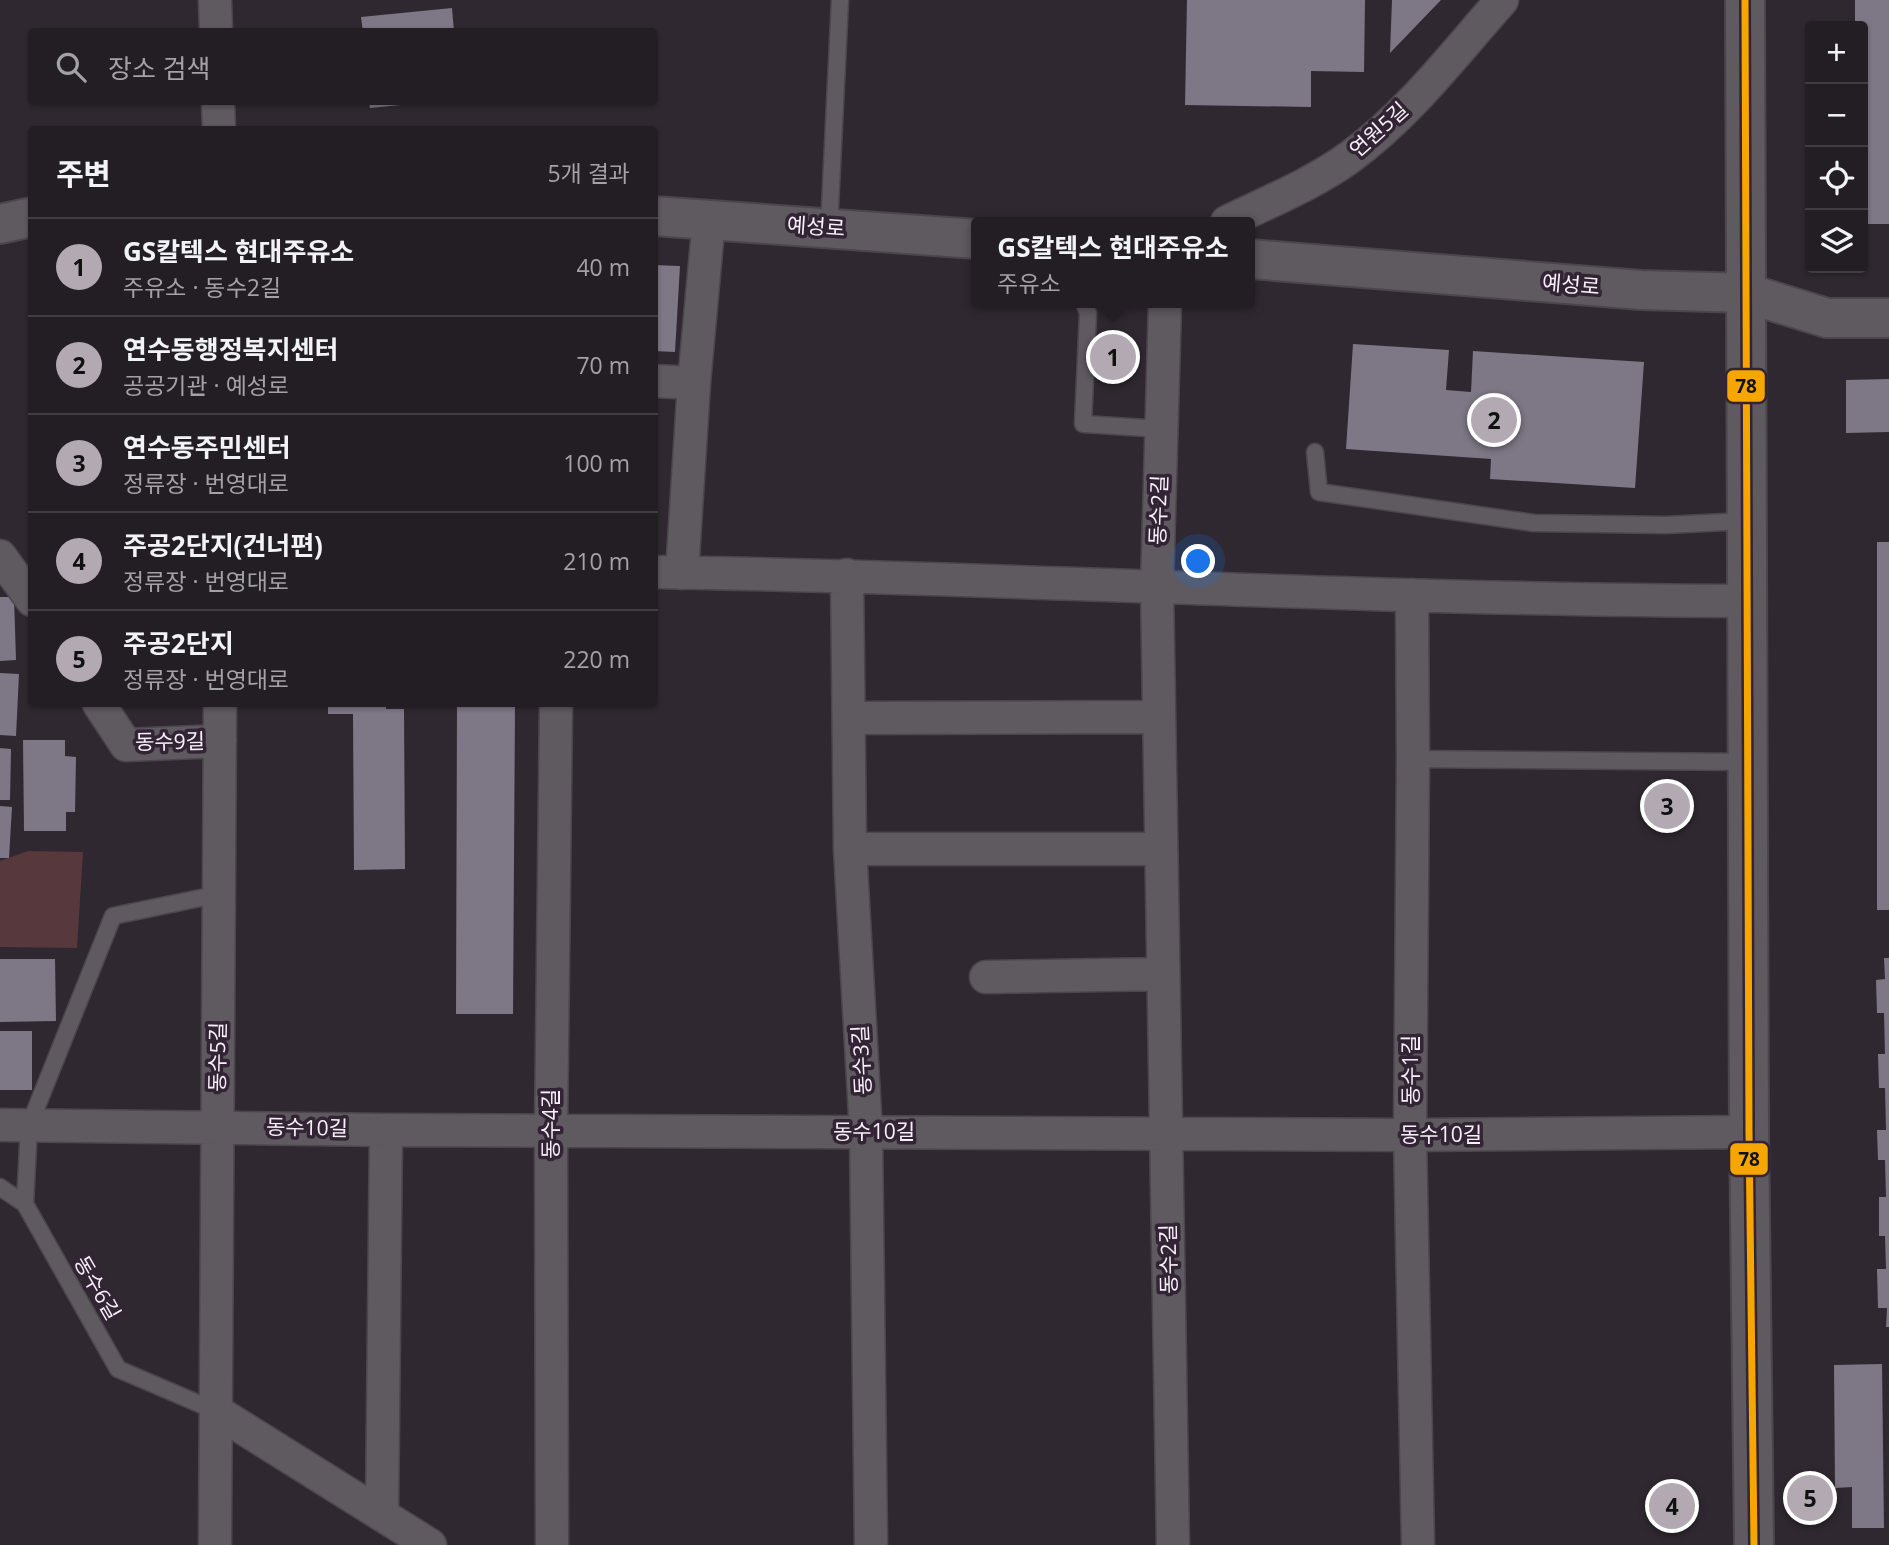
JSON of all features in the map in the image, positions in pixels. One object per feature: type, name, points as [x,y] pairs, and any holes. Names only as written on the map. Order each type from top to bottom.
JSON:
[{"type":"street","points":[[215,0],[216,28]]},
{"type":"street","name":"연원5길","points":[[1237,217],[1310,181],[1349,158],[1397,118],[1502,0]]},
{"type":"street","points":[[1745,0],[1749,1132],[1754,1545]]},
{"type":"street","points":[[218,105],[219,126]]},
{"type":"street","name":"예성로","points":[[658,216],[971,239]]},
{"type":"street","points":[[0,224],[28,218]]},
{"type":"street","points":[[709,219],[694,383],[668,573],[847,575],[1412,595],[1747,601]]},
{"type":"street","name":"예성로","points":[[1255,259],[1641,290],[1746,293],[1827,318],[1889,318]]},
{"type":"street","name":"동수2길","points":[[1165,308],[1157,587],[1173,1545]]},
{"type":"street","points":[[658,381],[694,383]]},
{"type":"street","points":[[11,567],[28,594]]},
{"type":"street","name":"동수3길","points":[[847,575],[849,849],[866,1132],[871,1545]]},
{"type":"street","name":"동수1길","points":[[1412,595],[1410,1135],[1418,1545]]},
{"type":"street","name":"동수9길","points":[[101,707],[126,745],[220,741]]},
{"type":"street","name":"동수5길","points":[[215,1545],[220,707]]},
{"type":"street","name":"동수4길","points":[[552,1545],[551,1131],[556,707]]},
{"type":"street","points":[[850,718],[1159,717]]},
{"type":"street","points":[[849,849],[1161,849]]},
{"type":"street","points":[[986,977],[1163,974]]},
{"type":"street","name":"동수10길","points":[[15,1126],[1410,1135],[1749,1132]]},
{"type":"street","points":[[382,1514],[386,1130]]},
{"type":"street","points":[[216,1411],[430,1545]]},
{"type":"lane","points":[[829,228],[840,0]]},
{"type":"lane","points":[[1086,308],[1088,313],[1083,424],[1161,429]]},
{"type":"lane","points":[[1315,452],[1319,492],[1535,523],[1666,525],[1746,521]]},
{"type":"lane","points":[[1413,759],[1748,762]]},
{"type":"lane","points":[[25,1204],[15,1126],[113,916],[220,894]]},
{"type":"lane","points":[[0,1187],[25,1204]]},
{"type":"lane","name":"동수6길","points":[[25,1204],[118,1369],[216,1411]]},
{"type":"shaded area","points":[[28,851],[83,852],[77,948],[0,947],[0,861]]},
{"type":"building","points":[[1187,0],[1365,0],[1364,72],[1311,71],[1311,107],[1185,105]]},
{"type":"building","points":[[1392,0],[1441,0],[1390,53]]},
{"type":"building","points":[[1855,0],[1889,0],[1889,224],[1868,224],[1868,21],[1855,21]]},
{"type":"building","points":[[452,8],[454,28],[362,28],[361,17]]},
{"type":"building","points":[[370,105],[401,105],[370,108]]},
{"type":"building","points":[[658,265],[680,266],[675,352],[658,351]]},
{"type":"building","points":[[1353,344],[1449,350],[1446,390],[1471,392],[1473,351],[1644,362],[1635,488],[1490,479],[1491,459],[1346,449]]},
{"type":"building","points":[[1889,379],[1889,432],[1846,433],[1846,380]]},
{"type":"building","points":[[1877,542],[1889,542],[1889,910],[1877,910]]},
{"type":"building","points":[[0,597],[14,597],[16,660],[0,661]]},
{"type":"building","points":[[0,673],[19,674],[16,736],[0,735]]},
{"type":"building","points":[[328,707],[404,709],[405,869],[354,870],[353,714],[328,714]]},
{"type":"building","points":[[457,707],[515,707],[513,1014],[456,1014]]},
{"type":"building","points":[[23,740],[65,740],[65,756],[76,757],[75,812],[66,812],[66,831],[24,831]]},
{"type":"building","points":[[0,748],[11,749],[10,800],[0,800]]},
{"type":"building","points":[[0,806],[12,807],[9,858],[0,858]]},
{"type":"building","points":[[1884,958],[1889,958],[1889,1327],[1886,1327],[1887,1308],[1878,1308],[1877,1269],[1886,1269],[1885,1236],[1879,1236],[1879,1197],[1886,1197],[1885,1160],[1878,1160],[1877,1130],[1886,1130],[1885,1088],[1879,1088],[1878,1054],[1885,1054],[1884,1013],[1877,1013],[1876,980],[1885,979]]},
{"type":"building","points":[[0,959],[55,959],[56,1021],[0,1022]]},
{"type":"building","points":[[0,1031],[32,1031],[32,1090],[0,1090]]},
{"type":"building","points":[[1882,1364],[1884,1528],[1852,1528],[1852,1487],[1835,1488],[1834,1365]]},
{"type":"transit line","name":"78","points":[[1745,0],[1749,1132],[1754,1545]]},
{"type":"place","name":"GS칼텍스 현대주유소","points":[[1113,357]]},
{"type":"place","name":"연수동행정복지센터","points":[[1494,420]]},
{"type":"place","name":"연수동주민센터","points":[[1667,806]]},
{"type":"place","name":"주공2단지","points":[[1810,1498]]},
{"type":"place","name":"주공2단지(건너편)","points":[[1672,1506]]}]
